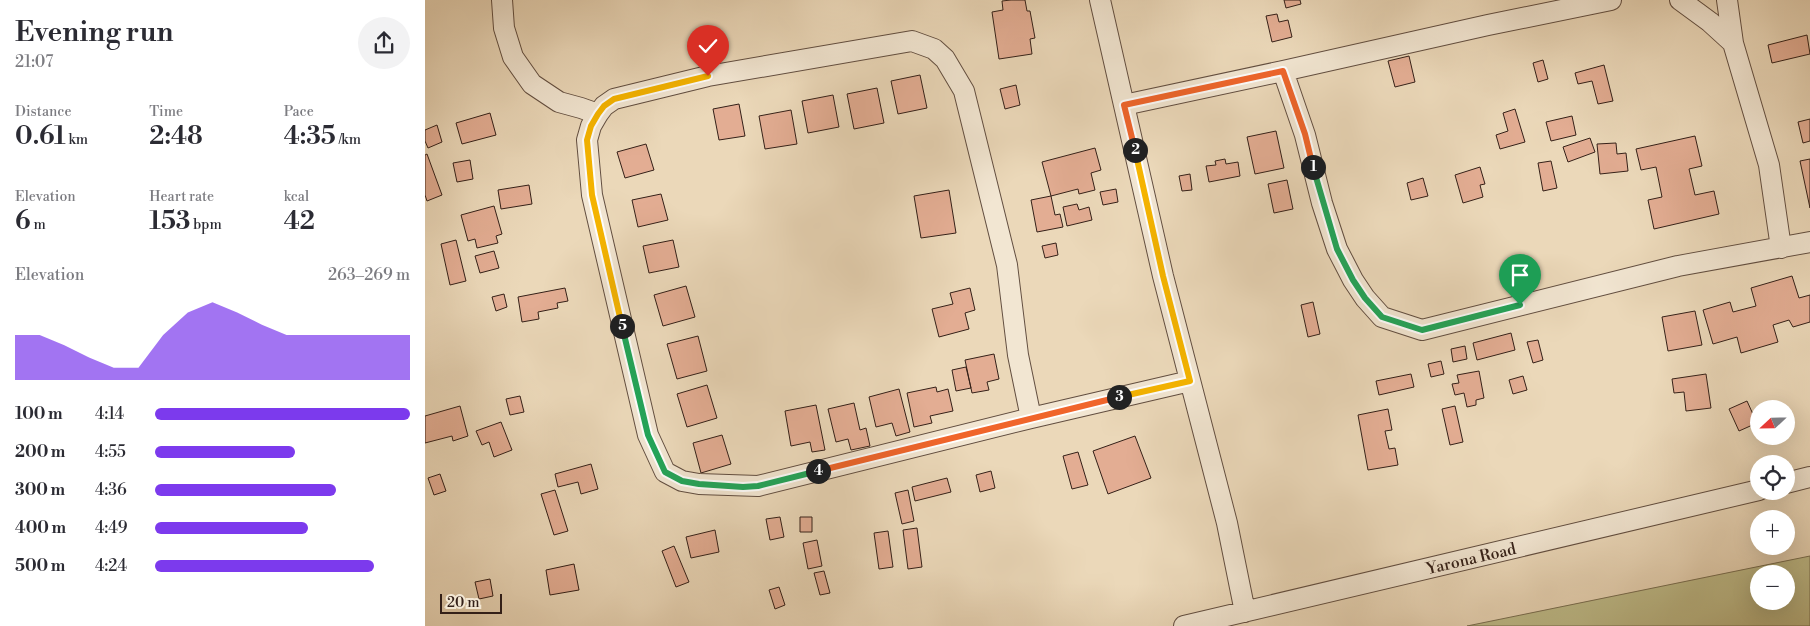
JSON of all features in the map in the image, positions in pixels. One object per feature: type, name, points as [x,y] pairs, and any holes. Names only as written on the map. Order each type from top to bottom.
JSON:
[{"type":"street","points":[[502,0],[504,28],[513,57],[532,84],[559,102],[598,114]]},
{"type":"street","points":[[1100,0],[1163,276],[1227,523],[1245,612]]},
{"type":"street","points":[[1124,105],[1487,25],[1611,0]]},
{"type":"street","points":[[1680,0],[1711,22],[1733,43]]},
{"type":"street","points":[[1727,0],[1733,43],[1769,165],[1781,248]]},
{"type":"street","points":[[1031,418],[1018,355],[1007,265],[965,91],[945,59],[934,50],[912,41],[708,76],[614,99],[604,106],[598,114],[591,126],[587,140],[592,195],[648,435],[665,472],[682,481],[743,487],[758,486],[1031,418],[1190,381]]},
{"type":"street","points":[[1283,71],[1305,134],[1337,249],[1353,280],[1365,298],[1382,317],[1422,330],[1678,266],[1810,242]]},
{"type":"street","points":[[1795,481],[1810,477]]},
{"type":"street","name":"Yarona Road","points":[[1184,626],[1750,492]]},
{"type":"shaded area","points":[[1810,556],[1810,626],[1467,626],[1750,568],[1750,610],[1795,610],[1795,565],[1766,565]]},
{"type":"building","points":[[1025,0],[1027,11],[1030,11],[1035,38],[1030,39],[1032,54],[999,59],[992,12],[1003,10],[1002,1]]},
{"type":"building","points":[[1284,0],[1300,0],[1301,4],[1286,8]]},
{"type":"building","points":[[1277,14],[1279,22],[1288,20],[1292,37],[1272,42],[1266,16]]},
{"type":"building","points":[[1807,35],[1810,54],[1772,63],[1768,45]]},
{"type":"building","points":[[1409,56],[1415,82],[1395,87],[1388,61]]},
{"type":"building","points":[[1543,60],[1548,79],[1538,82],[1533,63]]},
{"type":"building","points":[[1604,65],[1613,101],[1598,104],[1592,81],[1578,84],[1575,73]]},
{"type":"building","points":[[920,75],[927,108],[898,114],[891,81]]},
{"type":"building","points":[[1016,85],[1020,105],[1005,109],[1000,89]]},
{"type":"building","points":[[877,88],[884,123],[854,129],[847,94]]},
{"type":"building","points":[[833,95],[839,127],[808,133],[802,101]]},
{"type":"building","points":[[739,104],[745,136],[719,140],[713,109]]},
{"type":"building","points":[[1515,109],[1525,142],[1500,149],[1496,135],[1508,131],[1503,113]]},
{"type":"building","points":[[791,110],[797,144],[765,149],[759,116]]},
{"type":"building","points":[[490,113],[496,135],[462,144],[456,123]]},
{"type":"building","points":[[1572,116],[1576,135],[1551,141],[1546,122]]},
{"type":"building","points":[[1810,119],[1810,141],[1803,143],[1798,122]]},
{"type":"building","points":[[437,125],[442,142],[428,148],[425,141],[425,130]]},
{"type":"building","points":[[1276,131],[1284,168],[1255,174],[1247,137]]},
{"type":"building","points":[[1695,136],[1702,166],[1689,169],[1695,195],[1714,191],[1719,214],[1654,229],[1648,200],[1662,197],[1656,167],[1641,170],[1636,149]]},
{"type":"building","points":[[1590,138],[1595,152],[1568,162],[1563,147]]},
{"type":"building","points":[[1616,143],[1617,154],[1626,153],[1628,171],[1600,174],[1597,144]]},
{"type":"building","points":[[646,144],[654,170],[625,178],[617,152]]},
{"type":"building","points":[[1095,148],[1101,170],[1091,173],[1095,190],[1079,194],[1078,189],[1051,196],[1042,162]]},
{"type":"building","points":[[427,154],[442,195],[427,201],[425,195],[425,155]]},
{"type":"building","points":[[1225,159],[1226,164],[1238,162],[1240,176],[1209,182],[1206,166],[1216,165],[1215,161]]},
{"type":"building","points":[[1810,159],[1810,208],[1800,161]]},
{"type":"building","points":[[470,160],[473,179],[457,182],[453,163]]},
{"type":"building","points":[[1551,161],[1557,188],[1543,191],[1538,163]]},
{"type":"building","points":[[1480,167],[1485,184],[1480,185],[1483,197],[1463,203],[1455,175]]},
{"type":"building","points":[[1190,174],[1192,190],[1182,191],[1179,176]]},
{"type":"building","points":[[1423,178],[1428,196],[1411,200],[1407,183]]},
{"type":"building","points":[[1287,180],[1293,209],[1274,213],[1268,184]]},
{"type":"building","points":[[529,185],[532,204],[501,209],[498,190]]},
{"type":"building","points":[[1116,189],[1118,202],[1103,205],[1100,192]]},
{"type":"building","points":[[949,190],[956,233],[921,238],[914,196]]},
{"type":"building","points":[[661,194],[668,220],[638,227],[632,200]]},
{"type":"building","points":[[1051,196],[1055,215],[1060,214],[1063,227],[1037,232],[1031,200]]},
{"type":"building","points":[[1077,204],[1079,210],[1089,207],[1092,220],[1067,226],[1063,207]]},
{"type":"building","points":[[494,206],[502,234],[496,236],[498,243],[477,248],[475,239],[468,241],[461,215]]},
{"type":"building","points":[[456,240],[466,281],[450,285],[441,244]]},
{"type":"building","points":[[673,240],[679,267],[649,273],[643,246]]},
{"type":"building","points":[[1056,243],[1058,255],[1045,258],[1042,246]]},
{"type":"building","points":[[494,251],[499,268],[480,273],[475,256]]},
{"type":"building","points":[[1792,276],[1799,298],[1810,295],[1810,322],[1793,327],[1789,320],[1773,325],[1778,342],[1741,353],[1737,337],[1713,344],[1703,310],[1730,302],[1733,312],[1756,306],[1751,288]]},
{"type":"building","points":[[686,286],[695,317],[663,326],[654,295]]},
{"type":"building","points":[[565,288],[568,301],[557,303],[558,308],[538,312],[539,319],[522,322],[518,297]]},
{"type":"building","points":[[970,288],[975,310],[965,313],[969,329],[939,337],[932,309],[953,304],[950,293]]},
{"type":"building","points":[[504,294],[507,307],[496,311],[492,297]]},
{"type":"building","points":[[1313,302],[1320,334],[1308,337],[1301,305]]},
{"type":"building","points":[[1695,311],[1702,345],[1668,351],[1662,317]]},
{"type":"building","points":[[1511,333],[1515,350],[1477,360],[1473,343]]},
{"type":"building","points":[[698,336],[707,371],[677,379],[667,344]]},
{"type":"building","points":[[1538,340],[1543,360],[1533,363],[1527,342]]},
{"type":"building","points":[[1465,346],[1467,359],[1453,362],[1451,349]]},
{"type":"building","points":[[994,354],[999,379],[987,382],[989,390],[972,393],[965,360]]},
{"type":"building","points":[[1441,361],[1444,374],[1431,377],[1428,364]]},
{"type":"building","points":[[966,367],[971,388],[956,391],[952,370]]},
{"type":"building","points":[[1479,371],[1484,398],[1476,400],[1476,405],[1467,407],[1464,393],[1455,395],[1452,384],[1459,383],[1457,375]]},
{"type":"building","points":[[1411,374],[1414,387],[1379,395],[1376,381]]},
{"type":"building","points":[[1706,374],[1711,408],[1686,411],[1684,392],[1674,393],[1672,379]]},
{"type":"building","points":[[1523,376],[1527,390],[1513,394],[1509,380]]},
{"type":"building","points":[[707,385],[717,418],[687,427],[677,394]]},
{"type":"building","points":[[936,387],[937,392],[948,389],[953,411],[930,416],[932,423],[914,427],[907,393]]},
{"type":"building","points":[[899,389],[910,432],[896,436],[892,423],[876,427],[869,397]]},
{"type":"building","points":[[520,396],[524,412],[510,415],[506,399]]},
{"type":"building","points":[[1747,401],[1750,408],[1750,426],[1739,431],[1729,409]]},
{"type":"building","points":[[854,403],[860,430],[866,428],[870,446],[851,450],[848,439],[836,442],[828,409]]},
{"type":"building","points":[[816,405],[825,450],[812,452],[810,442],[791,446],[785,411]]},
{"type":"building","points":[[460,406],[468,436],[453,441],[452,436],[425,443],[425,416]]},
{"type":"building","points":[[1455,406],[1463,442],[1450,445],[1442,409]]},
{"type":"building","points":[[1388,409],[1392,430],[1385,431],[1389,449],[1395,448],[1398,465],[1368,470],[1358,415]]},
{"type":"building","points":[[501,422],[512,450],[494,457],[489,442],[482,445],[476,431]]},
{"type":"building","points":[[722,435],[731,464],[701,473],[693,443]]},
{"type":"building","points":[[1135,436],[1151,478],[1108,494],[1093,451]]},
{"type":"building","points":[[1078,452],[1088,485],[1072,489],[1063,456]]},
{"type":"building","points":[[591,464],[598,489],[581,494],[578,482],[558,487],[555,474]]},
{"type":"building","points":[[991,471],[995,488],[980,492],[976,475]]},
{"type":"building","points":[[440,474],[446,491],[434,495],[428,478]]},
{"type":"building","points":[[947,478],[951,492],[915,501],[912,487]]},
{"type":"building","points":[[555,490],[568,531],[554,535],[541,494]]},
{"type":"building","points":[[908,490],[914,521],[902,524],[895,493]]},
{"type":"building","points":[[780,517],[784,537],[770,540],[766,519]]},
{"type":"building","points":[[800,517],[812,517],[812,532],[800,532]]},
{"type":"building","points":[[917,528],[922,567],[908,569],[903,530]]},
{"type":"building","points":[[715,530],[719,552],[691,558],[686,537]]},
{"type":"building","points":[[888,531],[893,567],[879,569],[874,533]]},
{"type":"building","points":[[817,540],[822,566],[808,569],[803,543]]},
{"type":"building","points":[[674,546],[689,582],[676,587],[662,551]]},
{"type":"building","points":[[574,564],[579,590],[550,595],[546,570]]},
{"type":"building","points":[[824,571],[830,593],[820,595],[814,573]]},
{"type":"building","points":[[490,579],[493,596],[479,599],[475,582]]},
{"type":"building","points":[[779,587],[785,605],[775,609],[769,590]]},
{"type":"route","points":[[708,76],[614,99],[604,106],[598,114],[591,126],[587,140],[592,195],[648,435],[665,472],[682,481],[743,487],[758,486],[1031,418],[1190,381],[1163,276],[1124,105],[1283,71],[1305,134],[1337,249],[1353,280],[1365,298],[1382,317],[1422,330],[1520,305]]}]
